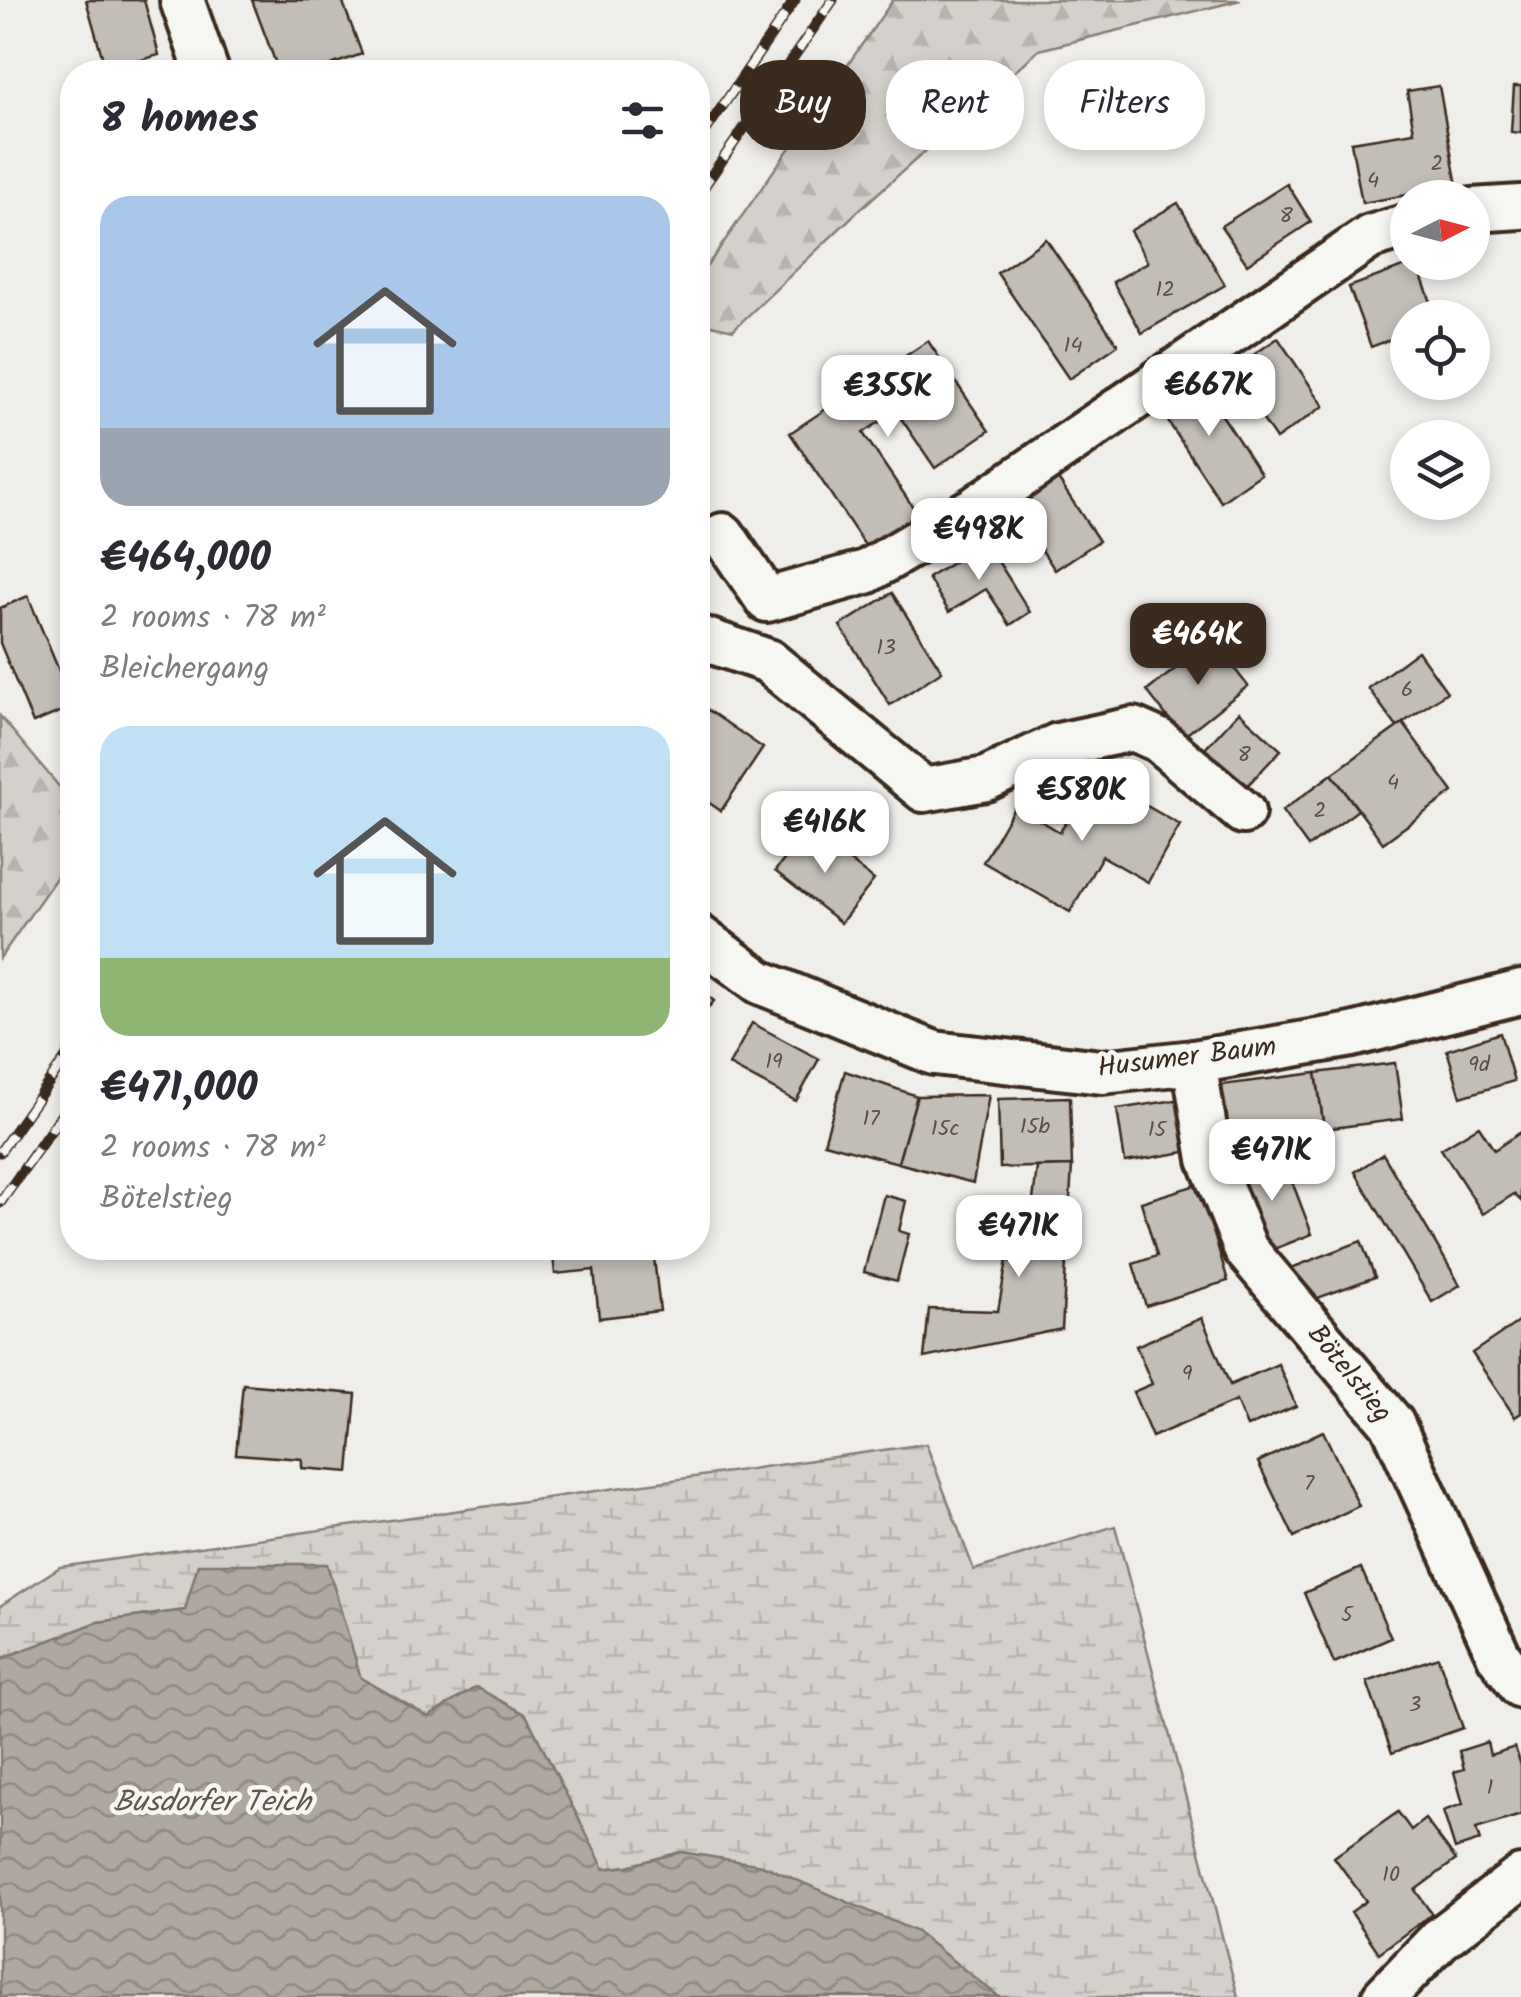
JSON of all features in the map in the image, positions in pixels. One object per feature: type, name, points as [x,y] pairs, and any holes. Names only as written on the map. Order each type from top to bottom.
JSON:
[{"type":"street","points":[[182,0],[202,60]]},
{"type":"street","points":[[1490,209],[1521,208]]},
{"type":"street","points":[[722,535],[767,600],[866,572],[975,508],[1370,237],[1390,231]]},
{"type":"street","points":[[710,641],[768,661],[924,790],[986,779],[1058,745],[1132,730],[1158,740],[1244,812]]},
{"type":"street","name":"Husumer Baum","points":[[710,945],[760,982],[934,1053],[1102,1072],[1194,1062],[1352,1035],[1521,992]]},
{"type":"street","name":"Bötelstieg","points":[[1194,1062],[1210,1158],[1246,1250],[1392,1423],[1499,1656],[1521,1686]]},
{"type":"street","points":[[1384,1997],[1440,1939],[1521,1877]]},
{"type":"green space","points":[[893,0],[1241,0],[1039,50],[1024,63],[1024,60],[886,60],[886,150],[927,150],[733,330],[710,325],[710,262],[788,150],[866,150],[866,60],[851,60]]},
{"type":"green space","points":[[0,716],[60,788],[60,872],[0,958]]},
{"type":"green space","points":[[926,1444],[974,1570],[1115,1526],[1238,1997],[999,1997],[915,1931],[681,1852],[604,1869],[526,1715],[429,1717],[361,1678],[185,1610],[98,1622],[0,1659],[0,1606],[60,1567]]},
{"type":"water","name":"Busdorfer Teich","points":[[198,1564],[327,1564],[361,1678],[428,1717],[476,1687],[526,1715],[604,1869],[681,1852],[762,1865],[915,1931],[999,1997],[0,1997],[0,1659],[98,1622],[185,1610]]},
{"type":"building","points":[[86,0],[144,0],[159,55],[141,60],[103,60]]},
{"type":"building","points":[[252,0],[342,0],[362,54],[345,60],[274,60]]},
{"type":"building","points":[[1439,86],[1456,180],[1390,180],[1390,198],[1362,203],[1351,142],[1414,132],[1407,91]]},
{"type":"building","points":[[1514,86],[1521,86],[1521,133],[1511,132]]},
{"type":"building","points":[[1287,184],[1311,222],[1247,264],[1221,226]]},
{"type":"building","points":[[1178,203],[1225,285],[1142,333],[1113,282],[1148,262],[1130,231]]},
{"type":"building","points":[[1046,239],[1118,345],[1069,379],[997,273]]},
{"type":"building","points":[[1390,272],[1390,280],[1423,280],[1430,300],[1390,300],[1390,340],[1371,347],[1349,287]]},
{"type":"building","points":[[1278,338],[1324,406],[1276,439],[1230,371]]},
{"type":"building","points":[[928,341],[989,431],[935,468],[896,411],[863,433],[921,519],[870,553],[790,433]]},
{"type":"building","points":[[1196,376],[1261,474],[1221,502],[1156,403]]},
{"type":"building","points":[[1054,473],[1099,541],[1055,570],[1010,502]]},
{"type":"building","points":[[986,542],[1030,612],[1010,625],[986,589],[949,612],[928,578]]},
{"type":"building","points":[[892,593],[942,671],[890,705],[840,626]]},
{"type":"building","points":[[28,596],[60,673],[60,712],[33,723],[0,643],[0,608]]},
{"type":"building","points":[[1212,640],[1248,686],[1183,737],[1147,691]]},
{"type":"building","points":[[1418,651],[1447,692],[1397,727],[1368,688]]},
{"type":"building","points":[[710,711],[763,748],[721,811],[710,803]]},
{"type":"building","points":[[1239,712],[1281,750],[1245,788],[1204,750]]},
{"type":"building","points":[[1403,723],[1453,792],[1383,843],[1332,774]]},
{"type":"building","points":[[1332,774],[1358,810],[1308,847],[1282,811]]},
{"type":"building","points":[[1093,775],[1180,825],[1148,882],[1102,856],[1070,912],[983,862],[1015,806],[1060,832]]},
{"type":"building","points":[[809,829],[874,880],[841,923],[775,871]]},
{"type":"building","points":[[752,1023],[819,1059],[796,1101],[729,1065]]},
{"type":"building","points":[[1500,1033],[1514,1081],[1461,1097],[1447,1050]]},
{"type":"building","points":[[1395,1063],[1403,1119],[1324,1129],[1316,1073]]},
{"type":"building","points":[[845,1071],[917,1096],[898,1163],[824,1143]]},
{"type":"building","points":[[1316,1073],[1324,1129],[1222,1143],[1214,1086]]},
{"type":"building","points":[[989,1095],[973,1183],[898,1163],[917,1096]]},
{"type":"building","points":[[1070,1097],[1072,1166],[1000,1168],[998,1099]]},
{"type":"building","points":[[1189,1098],[1197,1150],[1125,1162],[1117,1109]]},
{"type":"building","points":[[1479,1126],[1494,1150],[1521,1132],[1521,1201],[1514,1194],[1483,1214],[1441,1149]]},
{"type":"building","points":[[1383,1154],[1460,1285],[1432,1302],[1355,1172]]},
{"type":"building","points":[[1282,1155],[1312,1234],[1262,1254],[1231,1175]]},
{"type":"building","points":[[1072,1166],[1062,1329],[924,1358],[929,1309],[998,1311],[1007,1260],[1025,1267],[1037,1167]]},
{"type":"building","points":[[1199,1184],[1228,1281],[1146,1306],[1133,1264],[1157,1256],[1141,1202]]},
{"type":"building","points":[[884,1195],[906,1201],[899,1231],[909,1234],[897,1281],[864,1272]]},
{"type":"building","points":[[1361,1241],[1375,1277],[1299,1305],[1286,1270]]},
{"type":"building","points":[[553,1260],[654,1260],[660,1311],[599,1318],[594,1270],[555,1274]]},
{"type":"building","points":[[1202,1318],[1230,1385],[1278,1364],[1296,1406],[1247,1427],[1236,1401],[1152,1437],[1133,1392],[1152,1384],[1136,1346]]},
{"type":"building","points":[[1521,1320],[1521,1413],[1515,1417],[1472,1353]]},
{"type":"building","points":[[243,1384],[356,1394],[349,1472],[302,1468],[302,1459],[236,1454]]},
{"type":"building","points":[[1323,1431],[1359,1506],[1294,1537],[1258,1462]]},
{"type":"building","points":[[1361,1568],[1391,1638],[1334,1663],[1304,1593]]},
{"type":"building","points":[[1438,1657],[1463,1728],[1392,1753],[1367,1682]]},
{"type":"building","points":[[1487,1742],[1490,1755],[1515,1747],[1521,1765],[1521,1815],[1476,1829],[1480,1841],[1455,1849],[1443,1811],[1463,1804],[1454,1772],[1464,1769],[1459,1751]]},
{"type":"building","points":[[1398,1812],[1411,1830],[1425,1819],[1456,1860],[1415,1890],[1432,1914],[1379,1953],[1351,1912],[1366,1901],[1334,1857]]},
{"type":"railway","points":[[710,124],[795,0]]},
{"type":"railway","points":[[710,178],[833,0]]},
{"type":"railway","points":[[0,1152],[60,1066]]},
{"type":"railway","points":[[0,1203],[60,1117]]}]
